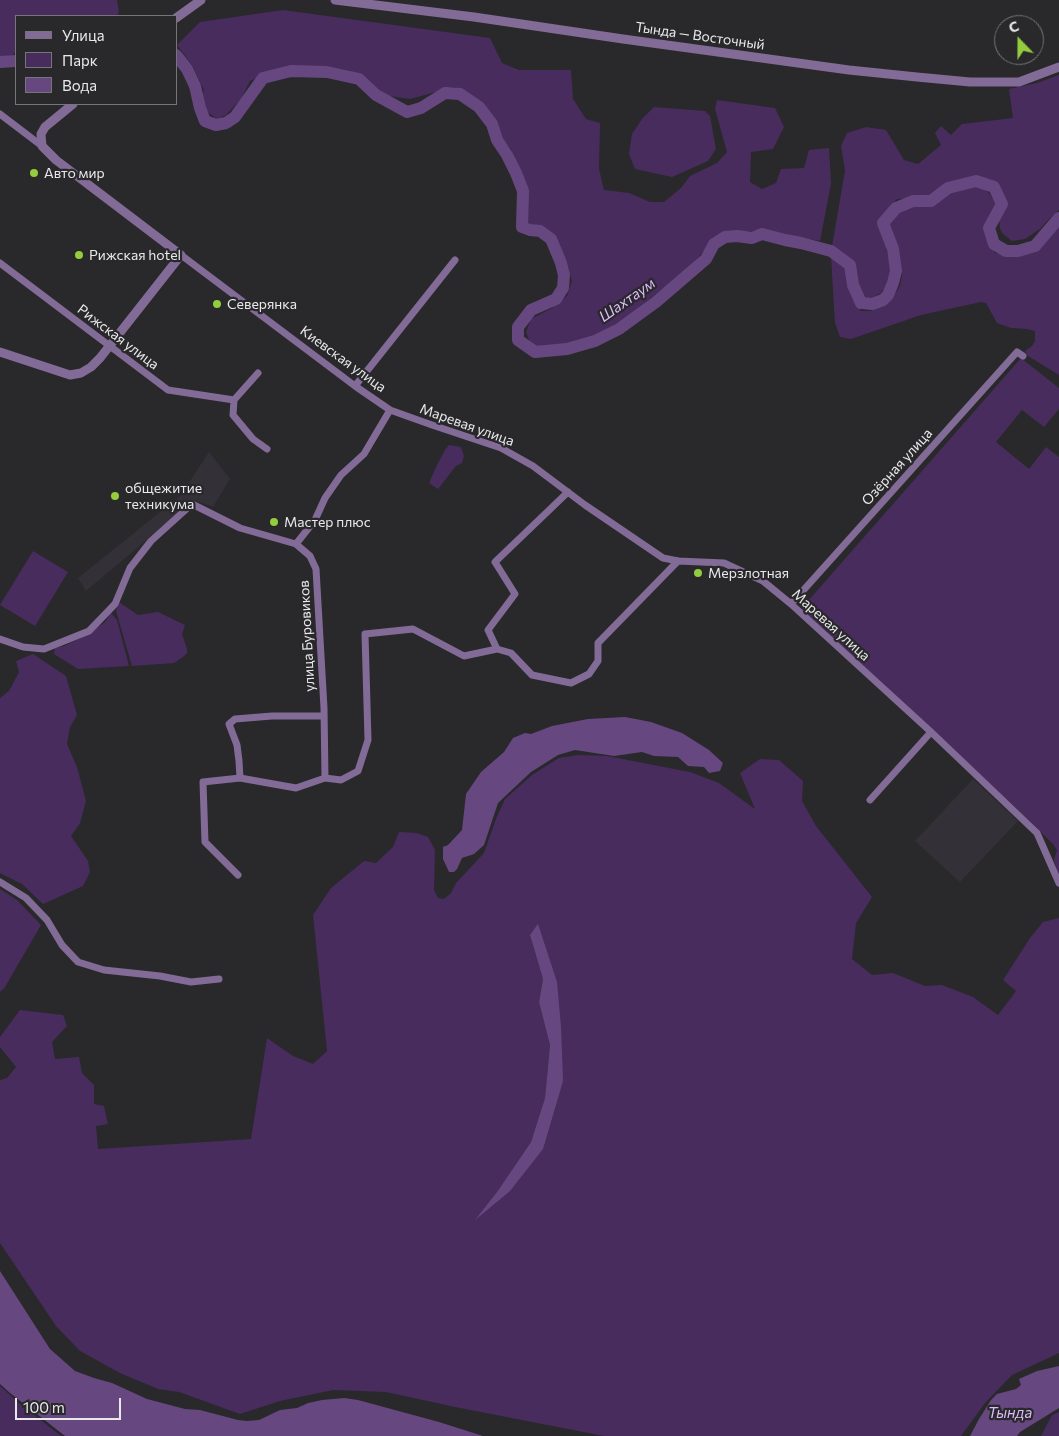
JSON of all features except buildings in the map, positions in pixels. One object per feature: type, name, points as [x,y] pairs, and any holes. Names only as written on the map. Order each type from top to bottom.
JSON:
[{"type":"street","points":[[178,16],[200,0]]},
{"type":"street","name":"Тында — Восточный","points":[[335,0],[474,17],[632,41],[849,70],[970,82],[1019,82],[1059,67]]},
{"type":"street","points":[[42,146],[42,134],[45,128],[72,105]]},
{"type":"street","points":[[0,114],[42,146]]},
{"type":"street","name":"Киевская улица","points":[[42,146],[56,160],[355,386],[390,410]]},
{"type":"street","points":[[0,352],[70,375],[81,373],[91,367],[110,346],[182,255]]},
{"type":"street","points":[[355,386],[454,260]]},
{"type":"street","name":"Рижская улица","points":[[0,263],[168,390],[234,400]]},
{"type":"street","name":"Озёрная улица","points":[[791,604],[1017,352],[1023,356]]},
{"type":"street","points":[[258,373],[234,400],[233,415],[253,440],[267,449]]},
{"type":"street","points":[[0,640],[23,647],[44,649],[89,631],[116,604],[130,568],[151,541],[192,504],[240,528],[296,544],[315,520],[341,475],[364,454],[390,410]]},
{"type":"street","name":"Маревая улица","points":[[390,410],[501,448],[533,466],[663,558],[678,561],[724,563],[763,581],[791,604],[931,732],[1037,833],[1059,883]]},
{"type":"street","points":[[497,649],[488,630],[515,594],[495,562],[568,492]]},
{"type":"street","name":"улица Буровиков","points":[[296,544],[310,556],[316,569],[324,716],[325,778]]},
{"type":"street","points":[[238,875],[204,842],[203,782],[240,778],[296,788],[325,778],[340,780],[358,771],[368,740],[365,634],[413,629],[464,656],[497,649],[511,653],[532,675],[571,683],[589,674],[598,661],[598,643],[678,561]]},
{"type":"street","points":[[240,778],[240,761],[237,745],[229,724],[234,719],[272,716],[324,716]]},
{"type":"street","points":[[870,800],[931,732]]},
{"type":"street","points":[[0,882],[31,903],[47,920],[62,946],[78,962],[104,970],[160,976],[191,982],[219,979]]},
{"type":"shaded area","points":[[209,452],[230,479],[213,507],[194,500],[86,591],[78,578],[180,496]]},
{"type":"shaded area","points":[[973,779],[1018,821],[960,882],[915,841]]},
{"type":"green space","points":[[0,0],[117,0],[119,12],[118,15],[15,15],[15,52],[13,55],[0,57]]},
{"type":"green space","points":[[283,10],[490,38],[502,63],[519,70],[571,70],[573,99],[586,119],[600,123],[599,169],[604,190],[629,193],[650,202],[664,202],[681,188],[690,176],[717,163],[727,152],[715,109],[717,100],[775,108],[784,127],[773,149],[751,152],[750,182],[762,189],[776,183],[781,169],[804,168],[809,150],[829,148],[831,184],[820,241],[761,230],[722,235],[711,243],[694,262],[671,282],[601,334],[567,344],[541,348],[531,345],[526,332],[531,319],[552,308],[567,296],[572,281],[567,263],[555,238],[540,226],[526,223],[526,186],[511,149],[501,138],[493,117],[474,99],[454,87],[410,99],[389,96],[375,90],[365,77],[350,71],[326,66],[298,66],[277,69],[250,81],[241,99],[226,115],[217,119],[206,111],[201,102],[204,90],[192,65],[178,46],[178,44],[200,22]]},
{"type":"green space","points":[[1059,75],[1059,210],[1040,229],[1025,239],[1012,241],[1000,229],[999,219],[1004,210],[1004,200],[993,183],[981,178],[966,179],[947,185],[925,197],[897,199],[881,221],[891,272],[889,284],[881,293],[866,299],[856,285],[852,262],[832,246],[845,171],[841,146],[847,133],[866,127],[886,130],[904,160],[918,164],[941,145],[935,133],[941,126],[951,135],[962,124],[1013,118],[1009,89],[1037,83]]},
{"type":"green space","points":[[654,107],[705,111],[710,116],[716,149],[708,161],[672,177],[635,169],[629,154],[632,134],[642,119]]},
{"type":"green space","points":[[978,185],[989,193],[995,202],[995,211],[987,223],[987,233],[995,253],[1022,255],[1032,253],[1059,223],[1059,375],[1028,356],[1025,351],[1035,341],[1035,331],[1011,328],[997,323],[986,303],[981,302],[921,315],[851,339],[840,337],[835,323],[831,256],[848,270],[851,290],[856,304],[861,311],[871,311],[891,300],[900,286],[902,275],[888,228],[891,218],[901,209],[912,204],[921,206],[932,204],[950,191],[966,186]]},
{"type":"green space","points":[[1021,358],[1059,388],[1059,409],[1044,427],[1022,410],[996,442],[1029,469],[1046,447],[1059,457],[1059,875],[1054,860],[1057,850],[1053,844],[801,609]]},
{"type":"green space","points":[[449,445],[461,447],[464,456],[462,463],[456,466],[438,489],[429,483]]},
{"type":"green space","points":[[33,551],[68,572],[35,626],[0,605]]},
{"type":"green space","points":[[119,602],[138,615],[158,612],[185,625],[182,634],[187,653],[174,663],[132,666],[116,611]]},
{"type":"green space","points":[[111,613],[117,620],[129,666],[78,669],[54,654],[55,648],[85,636],[105,622]]},
{"type":"green space","points":[[33,654],[66,676],[77,715],[70,727],[67,744],[77,767],[86,801],[80,823],[71,836],[88,861],[90,872],[83,886],[43,904],[22,884],[0,873],[0,698],[9,691],[19,672],[16,661]]},
{"type":"green space","points":[[579,755],[607,756],[690,772],[719,783],[755,809],[740,773],[760,759],[779,760],[803,781],[802,801],[816,826],[872,897],[856,923],[852,959],[872,975],[893,973],[925,986],[942,985],[973,997],[998,1015],[1016,991],[1003,980],[1030,938],[1043,922],[1059,918],[1059,1353],[1012,1375],[985,1403],[961,1436],[604,1436],[386,1392],[333,1390],[280,1401],[240,1414],[179,1392],[158,1389],[120,1373],[80,1351],[56,1326],[0,1243],[0,1080],[7,1078],[16,1067],[0,1047],[0,1037],[20,1010],[63,1015],[67,1026],[52,1042],[55,1059],[79,1057],[82,1073],[94,1085],[94,1104],[104,1106],[108,1124],[96,1126],[98,1149],[251,1139],[267,1038],[293,1056],[313,1064],[327,1051],[313,915],[331,888],[364,861],[376,863],[393,847],[399,832],[417,833],[428,837],[435,850],[434,890],[438,898],[444,899],[484,853],[505,799],[532,775],[559,758]],"holes":[[[530,935],[561,1027],[543,1149],[477,1218],[531,1142],[545,1098],[550,1045],[539,1002],[543,979]]]},
{"type":"green space","points":[[0,889],[17,900],[41,925],[5,987],[0,992]]},
{"type":"green space","points":[[0,1386],[20,1404],[61,1436],[0,1436]]},
{"type":"green space","points":[[1059,1412],[1059,1436],[1041,1436],[1052,1415]]},
{"type":"water","points":[[625,717],[651,722],[682,733],[709,750],[723,763],[720,771],[709,773],[704,767],[688,766],[678,757],[654,756],[642,752],[614,756],[575,750],[558,755],[531,772],[498,803],[484,845],[474,854],[462,858],[457,869],[454,872],[449,872],[443,859],[443,847],[448,845],[462,830],[466,794],[481,772],[504,752],[513,738],[552,726],[588,719]]},
{"type":"water","points":[[538,924],[557,982],[563,1081],[543,1149],[510,1191],[475,1220],[497,1192],[531,1142],[545,1098],[550,1045],[539,1002],[543,979],[530,935]]},
{"type":"water","points":[[0,1271],[50,1349],[75,1371],[112,1383],[147,1399],[185,1409],[200,1410],[247,1421],[259,1420],[280,1410],[297,1408],[308,1403],[344,1398],[439,1422],[483,1436],[65,1436],[0,1384]]},
{"type":"water","name":"Тында","points":[[1059,1366],[1059,1408],[1020,1432],[1017,1436],[970,1436],[991,1400],[997,1394],[1016,1389],[1021,1385],[1019,1379],[1037,1371]]},
{"type":"waterway","name":"Шахтаум","points":[[178,58],[187,69],[195,86],[205,121],[216,125],[226,123],[235,117],[263,78],[291,71],[327,72],[359,79],[376,95],[407,112],[421,108],[445,93],[460,94],[479,107],[492,124],[497,140],[507,155],[523,191],[522,227],[540,231],[551,239],[564,275],[563,288],[556,299],[531,310],[518,327],[518,340],[535,352],[567,349],[595,341],[619,329],[656,302],[706,259],[714,244],[725,237],[752,238],[762,234],[831,251],[850,265],[853,285],[861,303],[872,304],[883,300],[888,295],[893,283],[896,271],[893,249],[883,223],[896,208],[913,201],[931,201],[948,188],[976,181],[994,187],[1002,204],[989,228],[994,244],[1006,251],[1018,251],[1035,246],[1059,218]]},
{"type":"waterway","name":"Шахтаум","points":[[0,62],[15,61]]},
{"type":"place","name":"Авто мир","points":[[34,173]]},
{"type":"place","name":"Рижская hotel","points":[[79,255]]},
{"type":"place","name":"Северянка","points":[[217,304]]},
{"type":"place","name":"общежитие техникума","points":[[115,496]]},
{"type":"place","name":"Мастер плюс","points":[[274,522]]},
{"type":"place","name":"Мерзлотная","points":[[698,573]]}]
